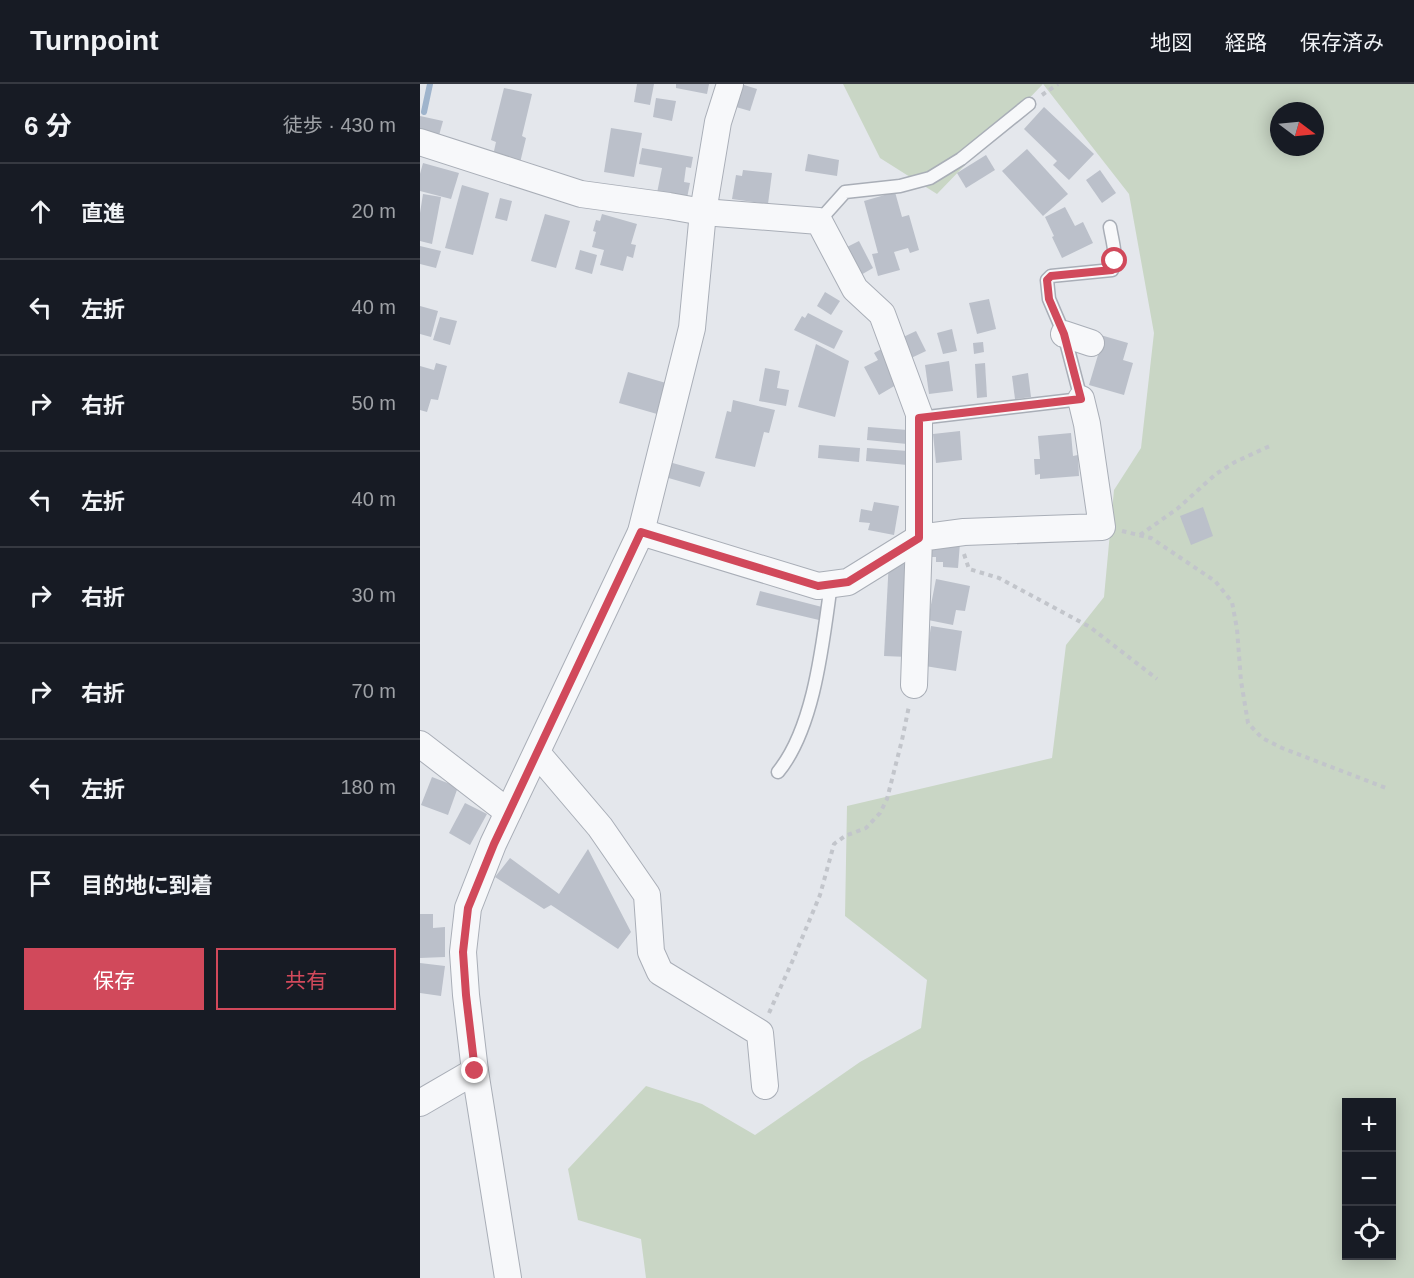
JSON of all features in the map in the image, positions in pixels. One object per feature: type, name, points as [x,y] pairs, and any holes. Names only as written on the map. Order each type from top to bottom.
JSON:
[{"type":"street","points":[[508,1278],[475,1071],[466,995],[463,952],[468,908],[508,812],[641,532],[692,328],[703,213],[718,122],[730,84]]},
{"type":"street","points":[[420,142],[581,194],[703,213],[819,221],[855,289],[882,314],[919,414],[919,538],[914,685]]},
{"type":"street","points":[[1064,334],[1091,343]]},
{"type":"street","points":[[641,532],[818,586],[848,582],[919,538],[964,532],[1102,527],[1087,424],[1081,399]]},
{"type":"street","points":[[420,744],[508,812]]},
{"type":"street","points":[[537,753],[600,827],[647,895],[651,952],[660,972],[760,1033],[765,1086]]},
{"type":"street","points":[[420,1103],[475,1071]]},
{"type":"lane","points":[[819,221],[845,192],[900,186],[930,178],[961,159],[1029,104]]},
{"type":"lane","points":[[919,418],[1081,399],[1064,334],[1049,299],[1047,280],[1051,276],[1112,270],[1115,261],[1110,227]]},
{"type":"lane","points":[[778,772],[785,764],[803,725],[820,662],[831,584]]},
{"type":"path","points":[[1140,535],[1177,509],[1216,474],[1235,462],[1272,445]]},
{"type":"path","points":[[1102,527],[1151,538],[1215,581],[1232,602],[1248,723],[1262,738],[1386,788]]},
{"type":"path","points":[[964,532],[963,552],[969,569],[999,578],[1090,627],[1157,679]]},
{"type":"path","points":[[760,1033],[820,895],[834,844],[845,836],[866,828],[880,813],[887,799],[914,685]]},
{"type":"green space","points":[[843,84],[1043,84],[937,194],[880,158]]},
{"type":"green space","points":[[1043,84],[1414,84],[1414,1278],[646,1278],[641,1239],[578,1220],[568,1169],[646,1086],[702,1104],[755,1135],[860,1062],[921,1028],[927,980],[845,916],[847,806],[1052,758],[1066,645],[1104,597],[1114,490],[1141,448],[1154,333],[1129,194]]},
{"type":"building","points":[[637,84],[654,84],[650,105],[634,102]]},
{"type":"building","points":[[676,84],[709,84],[707,94],[676,88]]},
{"type":"building","points":[[741,84],[757,89],[750,111],[729,105]]},
{"type":"building","points":[[504,88],[532,94],[522,136],[526,138],[519,167],[492,160],[496,142],[491,140]]},
{"type":"building","points":[[656,98],[676,101],[672,121],[653,117]]},
{"type":"building","points":[[1044,107],[1094,154],[1069,180],[1053,165],[1057,161],[1024,129]]},
{"type":"building","points":[[420,116],[443,121],[438,139],[420,134]]},
{"type":"building","points":[[611,128],[642,133],[634,177],[604,172]]},
{"type":"building","points":[[642,148],[693,157],[691,168],[686,167],[684,182],[690,183],[687,198],[657,193],[662,168],[639,164]]},
{"type":"building","points":[[1027,149],[1068,194],[1043,216],[1002,171]]},
{"type":"building","points":[[808,154],[839,160],[837,176],[805,171]]},
{"type":"building","points":[[986,155],[995,170],[966,188],[957,173]]},
{"type":"building","points":[[423,163],[459,173],[451,199],[420,191],[420,174]]},
{"type":"building","points":[[743,170],[772,173],[768,204],[732,199],[736,175],[742,176]]},
{"type":"building","points":[[1100,170],[1116,193],[1102,203],[1086,180]]},
{"type":"building","points":[[462,185],[489,193],[473,255],[445,248]]},
{"type":"building","points":[[895,192],[902,217],[909,215],[919,250],[910,253],[908,248],[894,252],[900,270],[878,276],[872,254],[878,253],[864,201]]},
{"type":"building","points":[[423,194],[441,197],[432,244],[420,241]]},
{"type":"building","points":[[500,198],[512,201],[507,221],[495,218]]},
{"type":"building","points":[[1065,207],[1075,226],[1083,222],[1093,243],[1062,258],[1045,217]]},
{"type":"building","points":[[545,214],[570,221],[556,268],[531,261]]},
{"type":"building","points":[[602,214],[637,224],[631,244],[636,245],[633,258],[627,256],[623,271],[600,265],[604,250],[592,247],[596,220],[600,221]]},
{"type":"building","points":[[859,241],[873,268],[859,276],[845,248]]},
{"type":"building","points":[[420,246],[441,251],[436,268],[420,264]]},
{"type":"building","points":[[580,250],[597,255],[592,274],[575,269]]},
{"type":"building","points":[[825,292],[840,301],[831,315],[817,306]]},
{"type":"building","points":[[989,299],[996,329],[977,334],[969,303]]},
{"type":"building","points":[[420,306],[438,311],[431,337],[420,334]]},
{"type":"building","points":[[808,313],[843,331],[834,349],[794,330],[802,316],[805,318]]},
{"type":"building","points":[[440,317],[457,321],[450,345],[433,340]]},
{"type":"building","points":[[952,329],[957,351],[943,354],[937,333]]},
{"type":"building","points":[[916,331],[926,351],[909,359],[899,339]]},
{"type":"building","points":[[1097,334],[1128,343],[1123,360],[1133,363],[1124,395],[1089,385],[1098,355],[1091,353]]},
{"type":"building","points":[[983,342],[984,352],[974,354],[973,343]]},
{"type":"building","points":[[816,344],[849,361],[835,417],[798,407]]},
{"type":"building","points":[[885,347],[896,385],[879,395],[864,367],[878,360],[874,353]]},
{"type":"building","points":[[949,361],[953,391],[929,394],[925,365]]},
{"type":"building","points":[[436,363],[447,366],[438,400],[431,399],[427,412],[420,410],[420,366],[434,370]]},
{"type":"building","points":[[985,363],[987,397],[977,398],[975,364]]},
{"type":"building","points":[[765,368],[780,371],[777,388],[789,390],[786,406],[759,401]]},
{"type":"building","points":[[628,372],[666,383],[657,414],[619,403]]},
{"type":"building","points":[[1028,373],[1031,397],[1015,399],[1012,376]]},
{"type":"building","points":[[733,400],[775,410],[769,433],[764,432],[755,467],[715,458],[727,411],[731,412]]},
{"type":"building","points":[[868,427],[908,430],[907,444],[867,440]]},
{"type":"building","points":[[960,431],[962,460],[936,463],[933,434]]},
{"type":"building","points":[[1071,433],[1073,456],[1078,455],[1079,476],[1040,479],[1040,474],[1035,475],[1034,459],[1040,459],[1038,436]]},
{"type":"building","points":[[819,445],[860,448],[859,462],[818,458]]},
{"type":"building","points":[[867,448],[908,451],[907,465],[866,461]]},
{"type":"building","points":[[669,462],[705,472],[700,487],[665,477]]},
{"type":"building","points":[[874,502],[899,506],[894,535],[868,530],[870,523],[859,522],[861,509],[872,511]]},
{"type":"building","points":[[1203,507],[1213,536],[1191,545],[1180,516]]},
{"type":"building","points":[[933,540],[960,543],[958,568],[943,567],[943,562],[936,562],[936,557],[931,557]]},
{"type":"building","points":[[889,559],[913,561],[908,657],[884,656]]},
{"type":"building","points":[[936,579],[970,586],[965,611],[956,610],[953,625],[928,620]]},
{"type":"building","points":[[760,591],[822,607],[819,620],[756,605]]},
{"type":"building","points":[[931,626],[962,631],[956,671],[925,666]]},
{"type":"building","points":[[432,777],[458,787],[448,815],[421,805]]},
{"type":"building","points":[[465,803],[487,814],[470,845],[449,833]]},
{"type":"building","points":[[588,849],[631,932],[618,949],[551,905],[544,909],[495,877],[510,858],[559,894]]},
{"type":"building","points":[[420,914],[433,914],[433,928],[445,927],[445,957],[420,958]]},
{"type":"building","points":[[420,963],[445,966],[441,996],[420,993]]},
{"type":"waterway","points":[[424,112],[430,84]]},
{"type":"route","points":[[475,1071],[463,952],[468,908],[494,844],[641,532],[818,586],[848,582],[919,538],[919,418],[1081,399],[1064,334],[1049,299],[1047,280],[1051,276],[1112,270],[1115,261]]}]
